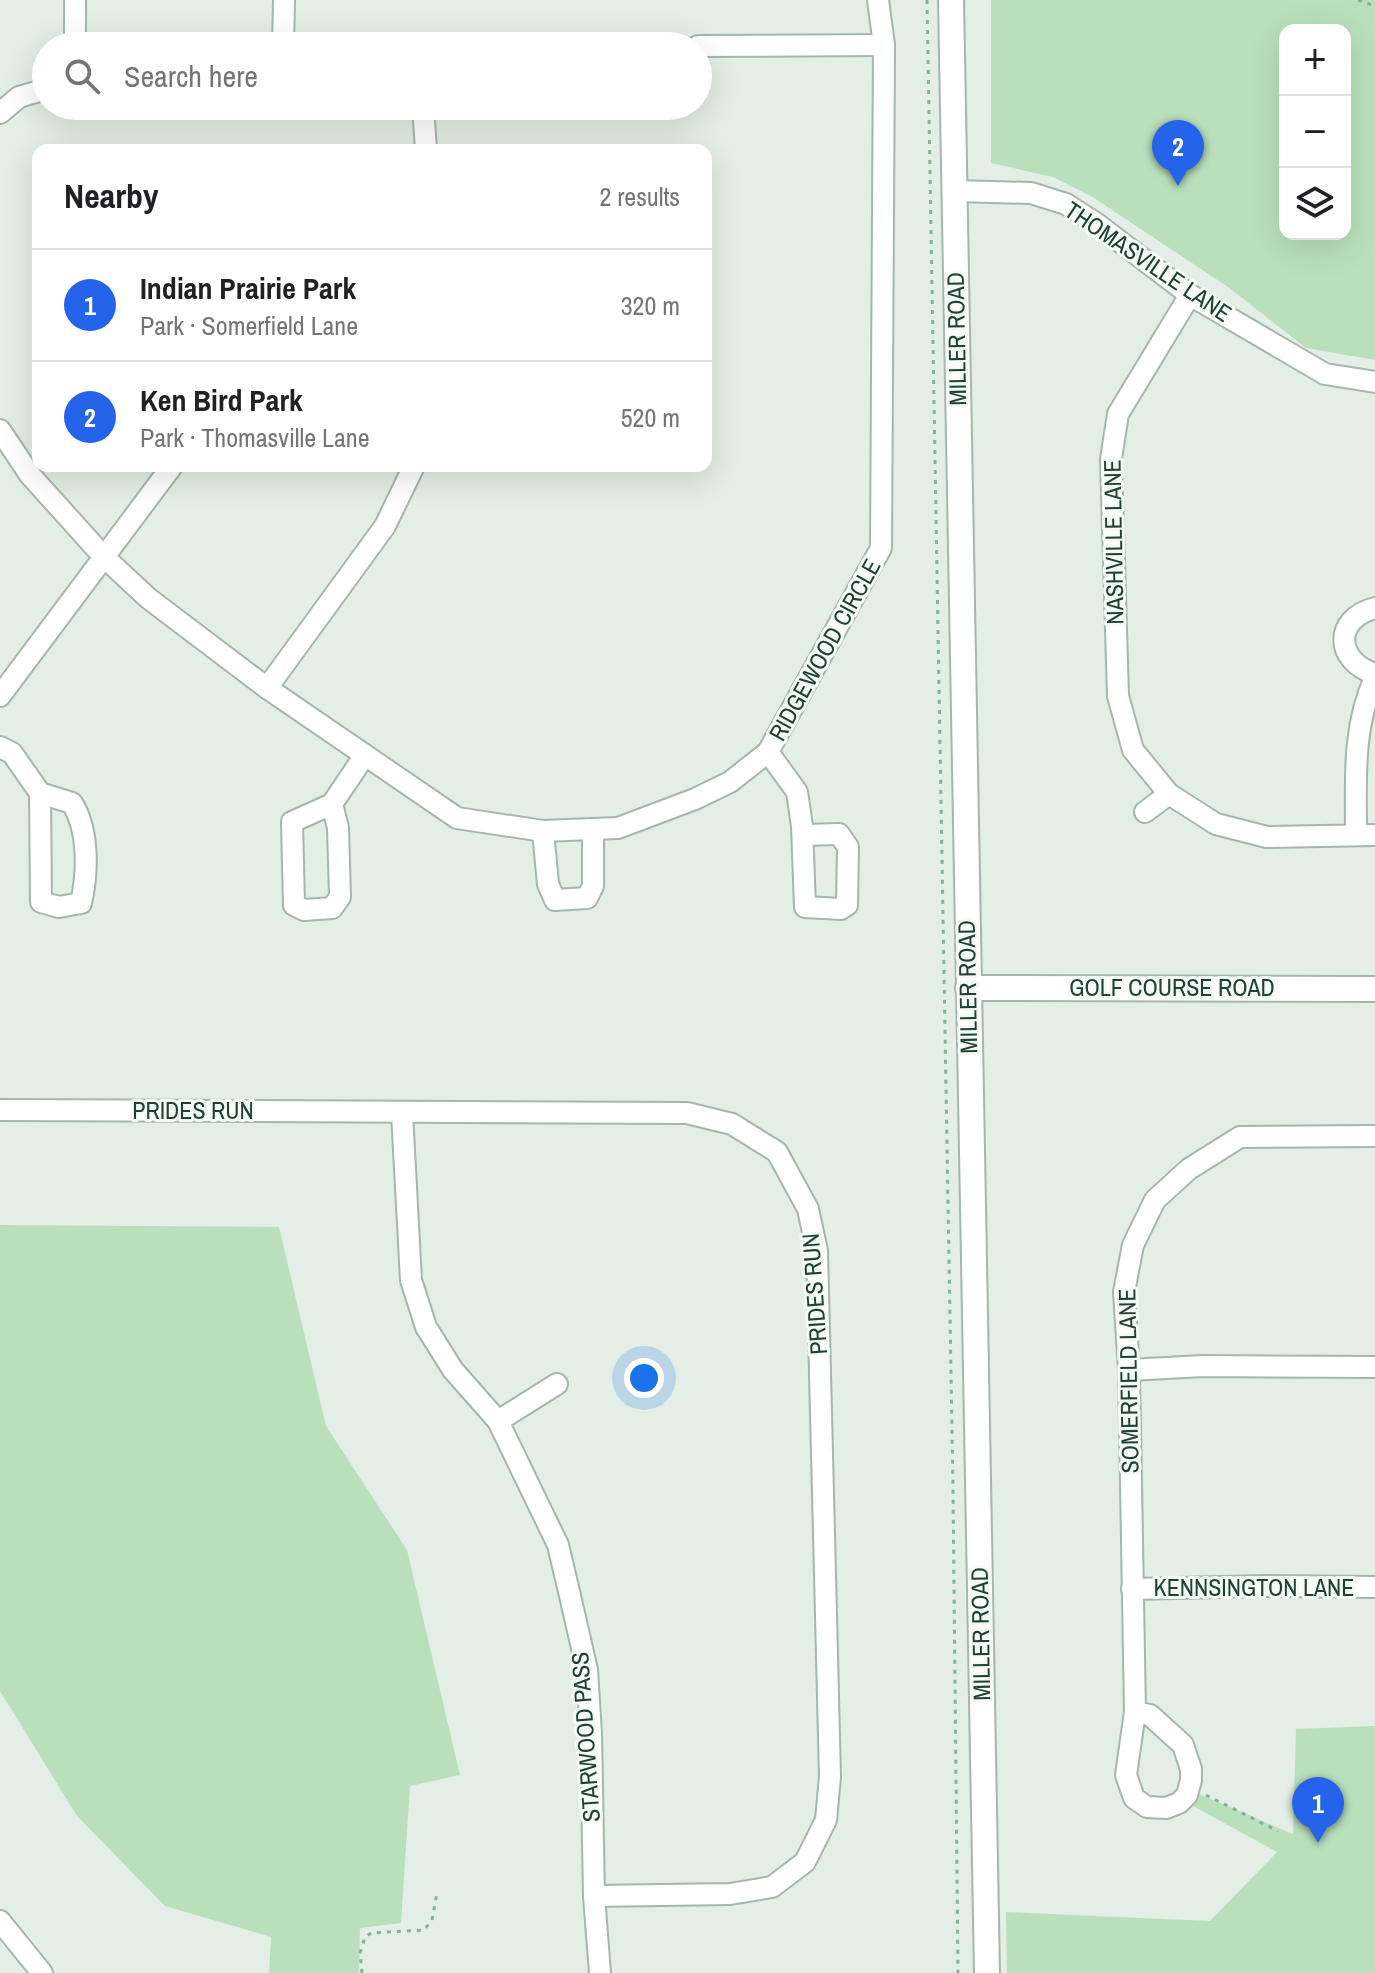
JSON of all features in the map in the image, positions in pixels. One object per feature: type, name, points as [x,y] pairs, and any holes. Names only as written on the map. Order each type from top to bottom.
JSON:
[{"type":"street","points":[[75,0],[75,32]]},
{"type":"street","points":[[283,32],[284,0]]},
{"type":"street","name":"RIDGEWOOD CIRCLE","points":[[0,430],[30,475],[103,556],[148,598],[267,688],[457,818],[543,831],[618,828],[695,799],[730,782],[768,752],[881,548],[884,45],[878,0]]},
{"type":"street","name":"MILLER ROAD","points":[[951,0],[987,1973]]},
{"type":"street","points":[[712,46],[884,45]]},
{"type":"street","points":[[0,113],[19,97],[32,93]]},
{"type":"street","points":[[424,120],[426,144]]},
{"type":"street","name":"THOMASVILLE LANE","points":[[955,191],[1031,193],[1066,204],[1190,295],[1325,374],[1375,382]]},
{"type":"street","name":"NASHVILLE LANE","points":[[1190,295],[1118,414],[1111,459],[1118,696],[1133,750],[1169,794],[1216,824],[1267,837],[1366,835]]},
{"type":"street","points":[[0,696],[167,472]]},
{"type":"street","points":[[267,688],[385,526],[411,472]]},
{"type":"street","points":[[1366,835],[1356,763],[1361,714],[1375,676],[1348,657],[1344,640],[1348,624],[1361,611],[1375,608]]},
{"type":"street","points":[[0,747],[12,753],[40,793],[41,902],[59,907],[81,903],[86,880],[81,818],[72,803],[40,793]]},
{"type":"street","points":[[768,752],[797,792],[803,835]]},
{"type":"street","points":[[332,804],[338,828],[340,897],[332,908],[304,910],[294,905],[292,822],[332,804],[365,755]]},
{"type":"street","points":[[1145,812],[1169,794]]},
{"type":"street","points":[[543,831],[548,884],[555,900],[573,901],[587,898],[593,886],[593,829]]},
{"type":"street","name":"GOLF COURSE ROAD","points":[[968,988],[1375,989]]},
{"type":"street","name":"PRIDES RUN","points":[[0,1110],[687,1113],[732,1124],[777,1152],[808,1209],[817,1251],[830,1777],[826,1820],[805,1862],[772,1887],[730,1894],[594,1896]]},
{"type":"street","name":"STARWOOD PASS","points":[[402,1113],[411,1280],[426,1327],[453,1370],[498,1421],[558,1545],[587,1670],[594,1896],[600,1973]]},
{"type":"street","name":"SOMERFIELD LANE","points":[[1189,1787],[1187,1795],[1179,1803],[1166,1808],[1147,1807],[1134,1798],[1126,1775],[1135,1712],[1129,1370],[1124,1292],[1133,1245],[1155,1200],[1189,1169],[1240,1137],[1375,1136]]},
{"type":"street","points":[[1129,1370],[1203,1366],[1375,1367]]},
{"type":"street","points":[[498,1421],[557,1384]]},
{"type":"street","name":"KENNSINGTON LANE","points":[[1132,1589],[1375,1587]]},
{"type":"street","points":[[1135,1712],[1150,1715],[1183,1745],[1191,1769],[1189,1787]]},
{"type":"street","points":[[0,1921],[29,1961],[42,1973]]},
{"type":"path","points":[[927,0],[957,1695],[958,1973]]},
{"type":"path","points":[[1358,0],[1375,6]]},
{"type":"path","points":[[1189,1787],[1278,1831]]},
{"type":"path","points":[[362,1973],[360,1953],[365,1937],[371,1933],[424,1930],[432,1920],[437,1893]]},
{"type":"green space","points":[[991,0],[1375,0],[1375,360],[1306,348],[1228,287],[1091,196],[1053,177],[991,163]]},
{"type":"green space","points":[[0,1225],[279,1227],[326,1426],[407,1550],[460,1775],[410,1786],[401,1923],[360,1928],[359,1973],[269,1973],[271,1937],[165,1906],[77,1816],[0,1691]]},
{"type":"green space","points":[[1375,1726],[1375,1973],[1007,1973],[1006,1912],[1210,1921],[1277,1852],[1193,1806],[1199,1794],[1293,1834],[1296,1729]]},
{"type":"place","name":"Ken Bird Park","points":[[1178,186]]},
{"type":"place","name":"Indian Prairie Park","points":[[1318,1843]]}]
